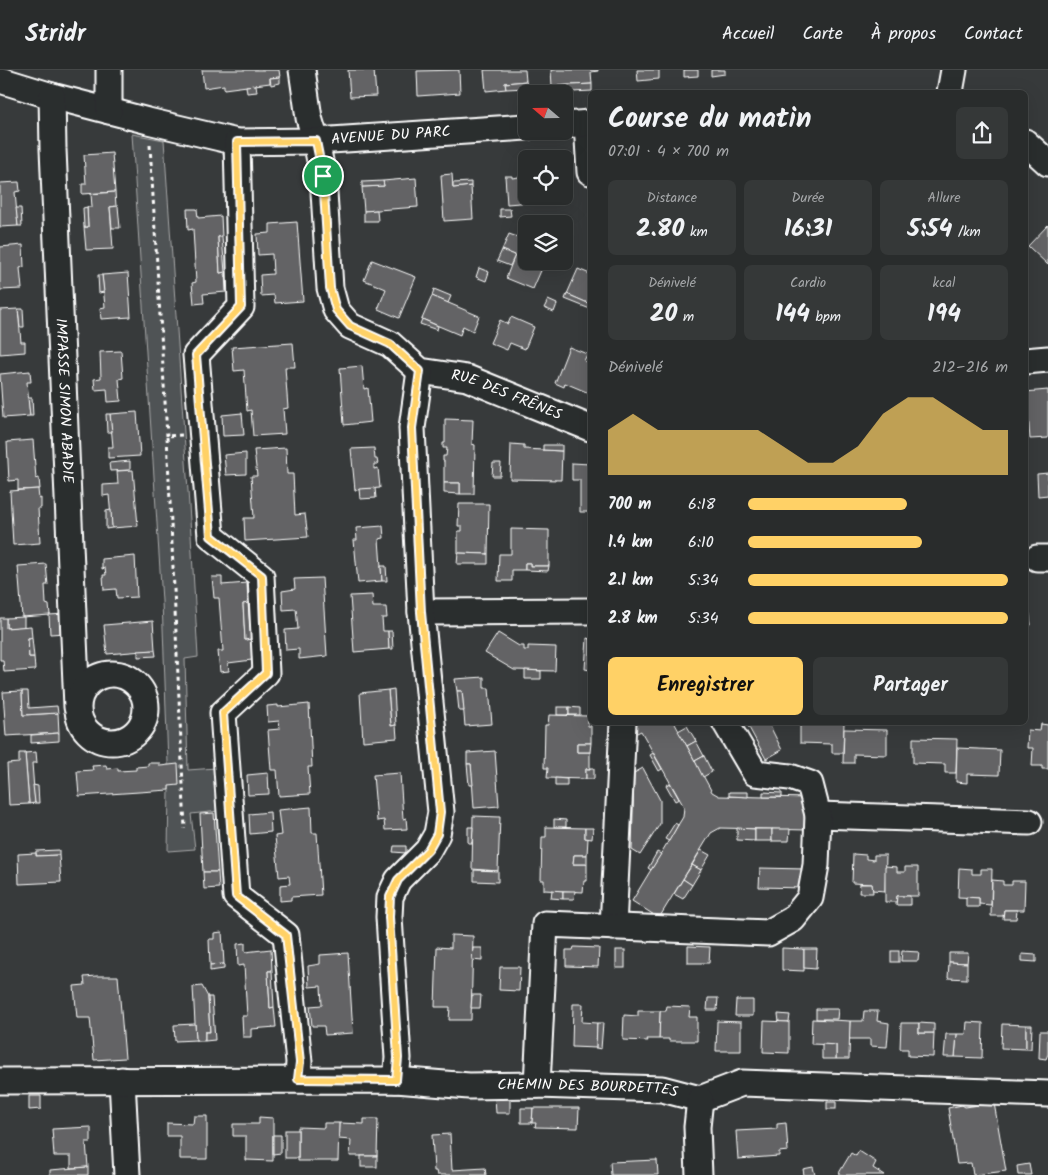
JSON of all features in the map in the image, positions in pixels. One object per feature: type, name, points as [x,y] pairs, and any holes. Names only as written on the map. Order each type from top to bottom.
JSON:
[{"type":"street","points":[[109,70],[109,111]]},
{"type":"street","points":[[302,70],[309,118],[323,176],[330,288],[336,310],[350,326],[390,344],[420,371],[412,428],[421,612],[440,812],[437,834],[428,850],[398,880],[390,897],[389,917],[398,1058],[396,1080]]},
{"type":"street","points":[[950,90],[954,70]]},
{"type":"street","name":"AVENUE DU PARC","points":[[0,80],[109,111],[237,142],[316,141],[518,128]]},
{"type":"street","name":"IMPASSE SIMON ABADIE","points":[[52,96],[53,159],[77,707]]},
{"type":"street","points":[[580,124],[588,162]]},
{"type":"street","points":[[237,142],[241,307],[196,355],[211,536],[262,576],[266,673],[223,713],[236,896],[286,935],[300,1062],[298,1079]]},
{"type":"street","points":[[1028,145],[1048,163]]},
{"type":"street","points":[[1028,361],[1048,359]]},
{"type":"street","name":"RUE DES FRÊNES","points":[[420,371],[466,378],[588,427]]},
{"type":"street","points":[[421,612],[588,611]]},
{"type":"street","points":[[613,927],[623,725]]},
{"type":"street","points":[[537,1085],[545,924],[768,932],[793,919],[810,898],[816,865],[818,815],[810,784],[790,777],[755,773],[727,725]]},
{"type":"street","points":[[818,815],[1029,822]]},
{"type":"street","points":[[122,1080],[127,1175]]},
{"type":"street","name":"CHEMIN DES BOURDETTES","points":[[0,1081],[396,1080],[469,1086],[537,1085],[662,1088],[700,1099]]},
{"type":"street","points":[[699,1175],[697,1127],[700,1099],[742,1084],[1048,1094]]},
{"type":"path","points":[[148,121],[167,436],[185,829]]},
{"type":"path","points":[[167,436],[202,432]]},
{"type":"shaded area","points":[[132,134],[164,140],[198,657],[185,659],[188,770],[216,768],[219,811],[191,814],[195,849],[168,851],[169,790],[162,601]]},
{"type":"building","points":[[202,70],[279,70],[280,77],[270,78],[270,83],[224,89],[224,85],[204,88]]},
{"type":"building","points":[[348,70],[374,70],[376,96],[350,97]]},
{"type":"building","points":[[459,70],[460,93],[418,96],[417,71]]},
{"type":"building","points":[[484,70],[525,70],[526,81],[505,83],[506,89],[486,91]]},
{"type":"building","points":[[551,70],[598,70],[591,72],[592,84],[552,85]]},
{"type":"building","points":[[637,70],[659,70],[659,79],[638,81]]},
{"type":"building","points":[[684,70],[698,70],[698,76],[684,77]]},
{"type":"building","points":[[711,70],[725,70],[725,74],[711,76]]},
{"type":"building","points":[[280,77],[280,83],[271,85],[270,78]]},
{"type":"building","points":[[526,81],[527,85],[518,85],[518,88],[506,89],[505,83]]},
{"type":"building","points":[[592,84],[592,90],[573,92],[572,85]]},
{"type":"building","points":[[256,85],[257,92],[247,93],[246,86]]},
{"type":"building","points":[[112,153],[115,192],[82,194],[82,184],[86,184],[84,155]]},
{"type":"building","points":[[452,174],[453,188],[471,186],[473,219],[444,221],[441,175]]},
{"type":"building","points":[[505,176],[518,177],[518,203],[507,204]]},
{"type":"building","points":[[416,178],[418,207],[364,211],[362,187],[384,186],[383,181]]},
{"type":"building","points":[[383,181],[384,186],[362,187],[362,182]]},
{"type":"building","points":[[19,182],[20,191],[15,192],[18,226],[0,227],[0,183]]},
{"type":"building","points":[[471,182],[471,186],[453,188],[453,183]]},
{"type":"building","points":[[115,192],[116,206],[110,207],[113,249],[86,250],[84,227],[88,227],[87,207],[92,207],[91,194]]},
{"type":"building","points":[[118,206],[120,228],[112,228],[110,207]]},
{"type":"building","points":[[87,207],[88,227],[84,227],[83,208]]},
{"type":"building","points":[[16,208],[21,208],[22,226],[18,226]]},
{"type":"building","points":[[187,209],[197,209],[198,218],[221,216],[222,237],[218,237],[220,273],[225,272],[226,292],[203,294],[204,303],[194,304],[192,283],[196,282],[193,229],[188,230]]},
{"type":"building","points":[[500,209],[510,209],[511,216],[500,217]]},
{"type":"building","points":[[377,210],[378,221],[364,221],[364,211]]},
{"type":"building","points":[[297,222],[303,301],[275,303],[274,295],[261,296],[260,275],[273,274],[272,254],[258,255],[257,234],[270,233],[270,224]]},
{"type":"building","points":[[1048,225],[1048,265],[1028,246]]},
{"type":"building","points":[[509,234],[518,237],[518,270],[541,270],[533,289],[506,278],[515,255],[502,250]]},
{"type":"building","points":[[218,237],[222,237],[225,272],[220,273]]},
{"type":"building","points":[[23,245],[24,267],[20,268],[22,289],[0,290],[0,247]]},
{"type":"building","points":[[502,250],[515,255],[510,266],[497,261]]},
{"type":"building","points":[[372,260],[416,277],[399,318],[378,309],[386,289],[364,280]]},
{"type":"building","points":[[479,268],[489,272],[486,281],[476,277]]},
{"type":"building","points":[[578,269],[588,273],[588,303],[567,294]]},
{"type":"building","points":[[128,273],[131,317],[101,319],[100,308],[105,307],[102,275]]},
{"type":"building","points":[[98,275],[102,275],[104,292],[99,293]]},
{"type":"building","points":[[434,289],[451,296],[448,303],[432,296]]},
{"type":"building","points":[[567,294],[588,303],[588,308],[565,299]]},
{"type":"building","points":[[432,296],[479,316],[473,331],[463,326],[460,335],[422,319]]},
{"type":"building","points":[[548,300],[557,304],[554,312],[544,308]]},
{"type":"building","points":[[18,309],[23,309],[24,327],[20,327]]},
{"type":"building","points":[[18,309],[21,342],[25,342],[25,352],[0,354],[0,310]]},
{"type":"building","points":[[511,317],[534,327],[525,349],[510,343],[507,350],[490,343],[500,320],[508,324]]},
{"type":"building","points":[[422,319],[438,326],[437,330],[420,324]]},
{"type":"building","points":[[293,343],[295,367],[285,367],[288,408],[283,409],[285,434],[253,436],[251,410],[247,411],[244,370],[234,371],[232,347]]},
{"type":"building","points":[[569,347],[587,354],[584,361],[588,362],[588,393],[565,383],[564,387],[555,383]]},
{"type":"building","points":[[121,351],[123,378],[119,379],[121,401],[108,402],[107,389],[95,390],[94,379],[101,378],[100,352]]},
{"type":"building","points":[[362,366],[364,389],[368,388],[371,422],[344,425],[340,368]]},
{"type":"building","points":[[30,371],[31,382],[27,382],[30,416],[3,418],[0,374]]},
{"type":"building","points":[[1048,390],[1048,438],[1030,439],[1028,392]]},
{"type":"building","points":[[28,398],[32,398],[33,416],[30,416]]},
{"type":"building","points":[[137,412],[140,456],[108,458],[108,447],[113,447],[110,414]]},
{"type":"building","points":[[242,413],[244,435],[223,436],[222,415]]},
{"type":"building","points":[[106,414],[110,414],[112,432],[107,432]]},
{"type":"building","points":[[445,419],[473,420],[472,444],[475,445],[474,494],[460,494],[460,483],[444,483],[443,456],[446,456],[447,448],[443,448],[443,443],[445,443]]},
{"type":"building","points":[[33,440],[36,479],[39,478],[40,489],[18,490],[18,480],[9,481],[7,442]]},
{"type":"building","points":[[511,444],[524,445],[524,449],[562,451],[561,480],[510,479]]},
{"type":"building","points":[[543,445],[562,445],[562,451],[543,450]]},
{"type":"building","points":[[286,448],[287,474],[293,474],[295,515],[305,514],[308,537],[245,541],[244,518],[254,518],[251,476],[257,476],[254,450]]},
{"type":"building","points":[[374,448],[375,459],[377,459],[378,464],[374,464],[374,469],[378,468],[380,488],[355,490],[351,449]]},
{"type":"building","points":[[246,453],[246,474],[226,475],[224,455]]},
{"type":"building","points":[[130,461],[130,470],[110,471],[109,463]]},
{"type":"building","points":[[493,463],[501,463],[500,476],[492,476]]},
{"type":"building","points":[[572,463],[588,464],[588,512],[580,512],[580,480],[572,480]]},
{"type":"building","points":[[133,470],[138,526],[112,528],[109,495],[103,496],[103,485],[118,484],[117,471]]},
{"type":"building","points":[[1048,473],[1048,495],[1038,496],[1037,474]]},
{"type":"building","points":[[444,483],[460,483],[460,494],[444,493]]},
{"type":"building","points":[[375,488],[376,498],[360,499],[359,489]]},
{"type":"building","points":[[38,489],[39,499],[41,498],[41,508],[38,508],[40,543],[13,545],[10,491]]},
{"type":"building","points":[[459,504],[489,504],[488,554],[458,553],[458,531],[462,531],[462,526],[458,526]]},
{"type":"building","points":[[111,510],[112,528],[106,529],[106,511]]},
{"type":"building","points":[[383,526],[384,538],[379,539],[382,581],[358,583],[354,540],[357,540],[356,528]]},
{"type":"building","points":[[511,529],[549,530],[549,566],[530,566],[530,563],[525,563],[525,570],[512,570],[512,581],[498,581],[499,554],[511,554]]},
{"type":"building","points":[[458,553],[488,554],[488,564],[457,564]]},
{"type":"building","points":[[135,556],[137,597],[117,598],[116,589],[104,590],[103,575],[106,575],[105,568],[102,569],[102,559]]},
{"type":"building","points":[[525,563],[530,563],[530,566],[549,566],[548,571],[525,570]]},
{"type":"building","points":[[46,564],[48,585],[45,585],[46,604],[49,605],[50,615],[22,617],[18,566]]},
{"type":"building","points":[[381,566],[386,566],[387,581],[382,581]]},
{"type":"building","points":[[212,577],[222,577],[222,585],[247,583],[248,603],[243,604],[245,640],[251,639],[252,660],[228,663],[229,671],[220,672],[218,651],[223,651],[219,598],[214,598]]},
{"type":"building","points":[[322,578],[327,656],[299,659],[299,649],[286,650],[285,630],[298,629],[296,609],[283,610],[282,591],[295,589],[294,579]]},
{"type":"building","points":[[372,595],[373,607],[386,607],[387,618],[382,618],[383,631],[388,631],[389,649],[354,652],[350,596]]},
{"type":"building","points":[[1028,600],[1031,625],[1028,626]]},
{"type":"building","points":[[248,603],[251,639],[245,640],[243,604]]},
{"type":"building","points":[[65,614],[66,633],[50,634],[49,615]]},
{"type":"building","points":[[24,617],[24,627],[6,628],[6,618]]},
{"type":"building","points":[[0,618],[6,618],[6,628],[31,626],[32,638],[28,638],[29,657],[34,657],[35,670],[4,672],[3,660],[0,660]]},
{"type":"building","points":[[153,621],[155,650],[107,654],[104,625]]},
{"type":"building","points":[[388,631],[392,631],[393,649],[389,649]]},
{"type":"building","points":[[498,633],[519,646],[524,646],[524,650],[528,650],[528,646],[556,647],[555,671],[514,670],[485,653]]},
{"type":"building","points":[[28,638],[32,638],[34,657],[29,657]]},
{"type":"building","points":[[587,638],[588,670],[585,669]]},
{"type":"building","points":[[155,650],[156,656],[138,657],[138,651]]},
{"type":"building","points":[[525,670],[541,671],[541,679],[525,679]]},
{"type":"building","points":[[484,677],[484,688],[489,688],[492,724],[465,726],[462,691],[457,691],[455,679]]},
{"type":"building","points":[[394,689],[396,725],[391,726],[388,690]]},
{"type":"building","points":[[388,690],[391,726],[396,725],[397,738],[363,741],[360,693]]},
{"type":"building","points":[[22,691],[23,715],[58,713],[59,733],[6,736],[3,692]]},
{"type":"building","points":[[22,691],[28,691],[29,708],[57,706],[58,713],[23,715]]},
{"type":"building","points":[[457,691],[462,691],[464,711],[459,711]]},
{"type":"building","points":[[309,704],[312,767],[308,767],[310,794],[279,796],[277,770],[271,770],[268,730],[280,729],[279,721],[268,722],[267,706],[278,705],[278,707]]},
{"type":"building","points":[[557,707],[569,707],[569,715],[557,715]]},
{"type":"building","points":[[569,707],[580,708],[580,715],[569,715]]},
{"type":"building","points":[[549,715],[588,716],[588,726],[591,726],[591,743],[577,743],[577,752],[590,752],[590,769],[586,769],[586,779],[547,778],[548,768],[544,768],[545,725],[548,725]]},
{"type":"building","points":[[1041,724],[1048,725],[1048,769],[1042,769],[1042,766],[1032,766],[1033,748],[1027,748],[1028,730],[1040,731]]},
{"type":"building","points":[[632,725],[676,725],[712,792],[719,796],[808,798],[807,830],[720,828],[711,833],[659,918],[632,901],[683,817],[684,807],[641,731],[637,733]]},
{"type":"building","points":[[748,725],[770,725],[782,750],[766,759]]},
{"type":"building","points":[[800,725],[844,725],[843,753],[832,753],[832,744],[800,743]]},
{"type":"building","points":[[687,726],[696,741],[687,746],[678,731]]},
{"type":"building","points":[[844,729],[887,730],[887,755],[854,754],[854,763],[843,763]]},
{"type":"building","points":[[59,733],[59,741],[31,743],[31,735]]},
{"type":"building","points":[[913,738],[957,739],[956,773],[945,773],[945,764],[913,763]]},
{"type":"building","points":[[696,741],[704,756],[695,761],[687,746]]},
{"type":"building","points":[[577,743],[591,743],[590,752],[577,752]]},
{"type":"building","points":[[957,748],[1000,750],[999,775],[967,774],[967,783],[956,782]]},
{"type":"building","points":[[495,751],[499,806],[474,808],[471,764],[467,764],[467,753]]},
{"type":"building","points":[[36,752],[37,763],[32,763],[35,803],[29,804],[25,753]]},
{"type":"building","points":[[19,753],[25,753],[29,804],[9,805],[7,764],[19,763]]},
{"type":"building","points":[[653,753],[662,769],[659,771],[650,755]]},
{"type":"building","points":[[704,756],[712,772],[703,777],[695,761]]},
{"type":"building","points":[[148,763],[160,763],[160,766],[178,764],[179,785],[169,786],[169,790],[79,796],[77,771],[93,770],[92,766],[106,765],[107,769],[118,768],[118,771],[136,770],[136,767],[148,766]]},
{"type":"building","points":[[467,764],[471,764],[473,785],[469,785]]},
{"type":"building","points":[[594,768],[594,779],[586,779],[586,769]]},
{"type":"building","points":[[643,768],[660,800],[660,824],[640,855],[632,850],[634,773]]},
{"type":"building","points":[[268,773],[269,794],[248,795],[247,775]]},
{"type":"building","points":[[400,773],[403,819],[406,818],[407,829],[385,830],[384,820],[377,821],[373,775]]},
{"type":"building","points":[[555,778],[567,779],[567,786],[555,786]]},
{"type":"building","points":[[670,783],[679,799],[675,801],[666,785]]},
{"type":"building","points":[[33,785],[38,786],[39,803],[35,803]]},
{"type":"building","points":[[729,792],[748,792],[748,797],[729,796]]},
{"type":"building","points":[[763,792],[782,793],[782,797],[763,797]]},
{"type":"building","points":[[311,807],[312,833],[317,833],[321,895],[291,897],[291,900],[280,901],[280,885],[290,884],[289,876],[279,877],[275,836],[281,835],[278,810]]},
{"type":"building","points":[[270,812],[271,832],[250,834],[249,814]]},
{"type":"building","points":[[214,813],[218,872],[203,872],[200,814]]},
{"type":"building","points":[[473,816],[500,817],[498,871],[472,869]]},
{"type":"building","points":[[554,819],[566,820],[566,827],[554,827]]},
{"type":"building","points":[[675,823],[678,825],[669,841],[665,839]]},
{"type":"building","points":[[468,827],[473,827],[472,843],[468,843]]},
{"type":"building","points":[[546,827],[585,828],[585,838],[588,838],[587,855],[574,855],[573,864],[587,864],[587,881],[584,881],[583,892],[544,890],[544,880],[541,880],[542,837],[546,837]]},
{"type":"building","points":[[585,828],[593,828],[592,839],[585,838]]},
{"type":"building","points":[[737,828],[755,829],[755,841],[737,840]]},
{"type":"building","points":[[755,829],[772,829],[772,841],[755,841]]},
{"type":"building","points":[[772,829],[790,829],[789,841],[772,841]]},
{"type":"building","points":[[394,846],[406,846],[406,853],[393,852]]},
{"type":"building","points":[[59,850],[59,855],[36,856],[36,851]]},
{"type":"building","points":[[701,850],[710,855],[701,870],[692,865]]},
{"type":"building","points":[[657,852],[661,854],[651,870],[648,868]]},
{"type":"building","points":[[36,853],[36,856],[59,855],[61,882],[19,884],[18,854]]},
{"type":"building","points":[[853,854],[866,855],[866,859],[874,860],[874,855],[886,855],[885,891],[872,890],[872,884],[852,883]]},
{"type":"building","points":[[574,855],[587,855],[587,864],[573,864]]},
{"type":"building","points":[[692,865],[701,870],[692,885],[683,879]]},
{"type":"building","points":[[885,866],[897,867],[897,872],[905,872],[905,867],[918,867],[918,896],[897,896],[897,902],[885,902]]},
{"type":"building","points":[[760,868],[805,869],[805,888],[759,887]]},
{"type":"building","points":[[959,868],[972,869],[972,874],[981,874],[981,869],[992,869],[991,905],[979,904],[979,898],[958,897]]},
{"type":"building","points":[[474,870],[498,871],[498,882],[474,881]]},
{"type":"building","points":[[203,872],[218,872],[219,888],[204,889]]},
{"type":"building","points":[[683,879],[692,885],[683,899],[674,894]]},
{"type":"building","points":[[992,880],[1003,881],[1003,885],[1012,885],[1012,881],[1025,881],[1024,910],[1004,910],[1003,916],[991,916]]},
{"type":"building","points":[[860,884],[872,884],[873,893],[859,893]]},
{"type":"building","points":[[552,890],[563,891],[563,899],[551,898]]},
{"type":"building","points":[[563,891],[575,891],[574,899],[563,899]]},
{"type":"building","points":[[897,896],[910,896],[910,905],[896,905]]},
{"type":"building","points":[[966,897],[979,898],[979,907],[966,907]]},
{"type":"building","points":[[1004,910],[1017,910],[1016,919],[1003,919]]},
{"type":"building","points":[[222,932],[224,964],[210,965],[209,939],[214,939],[214,933]]},
{"type":"building","points":[[451,935],[473,936],[471,1020],[449,1020],[450,1007],[435,1007],[437,947],[451,948]]},
{"type":"building","points":[[245,943],[245,952],[271,949],[272,971],[268,971],[270,1008],[274,1007],[276,1027],[251,1029],[251,1037],[243,1037],[242,1016],[247,1016],[244,965],[238,966],[237,944]]},
{"type":"building","points":[[688,946],[710,947],[709,963],[688,963]]},
{"type":"building","points":[[574,947],[599,948],[598,967],[566,966],[566,950],[573,950]]},
{"type":"building","points":[[473,948],[482,948],[482,961],[472,960]]},
{"type":"building","points":[[782,948],[804,949],[804,971],[782,970]]},
{"type":"building","points":[[804,949],[817,949],[816,969],[804,968]]},
{"type":"building","points":[[616,950],[625,950],[625,968],[616,968]]},
{"type":"building","points":[[891,951],[899,951],[899,962],[891,962]]},
{"type":"building","points":[[902,951],[919,952],[918,961],[901,961]]},
{"type":"building","points":[[348,953],[353,1033],[325,1035],[324,1026],[312,1026],[310,1006],[322,1005],[321,986],[309,987],[308,966],[320,964],[320,955]]},
{"type":"building","points":[[949,953],[968,953],[967,963],[949,962]]},
{"type":"building","points":[[1022,954],[1036,955],[1036,962],[1022,961]]},
{"type":"building","points":[[949,962],[967,963],[967,979],[948,978]]},
{"type":"building","points":[[224,964],[224,969],[210,971],[210,965]]},
{"type":"building","points":[[500,967],[520,967],[519,991],[499,990]]},
{"type":"building","points":[[268,971],[272,971],[274,1007],[270,1008]]},
{"type":"building","points":[[118,976],[125,1058],[94,1060],[90,1018],[77,1018],[74,986],[85,985],[84,977]]},
{"type":"building","points":[[202,986],[208,997],[210,1032],[205,1032],[205,1041],[196,1041],[193,987]]},
{"type":"building","points":[[472,995],[481,995],[480,1008],[471,1008]]},
{"type":"building","points":[[208,997],[212,997],[215,1040],[205,1041],[205,1032],[210,1032]]},
{"type":"building","points":[[708,998],[718,998],[717,1010],[707,1010]]},
{"type":"building","points":[[736,1000],[753,1000],[753,1016],[735,1016]]},
{"type":"building","points":[[573,1004],[583,1004],[582,1022],[597,1023],[596,1048],[572,1047]]},
{"type":"building","points":[[667,1006],[690,1007],[689,1017],[697,1017],[697,1041],[659,1039],[660,1011],[666,1011]]},
{"type":"building","points":[[816,1009],[838,1009],[837,1019],[816,1019]]},
{"type":"building","points":[[638,1011],[660,1011],[659,1039],[647,1039],[648,1041],[623,1040],[624,1015],[638,1016]]},
{"type":"building","points":[[864,1011],[878,1011],[877,1021],[889,1023],[887,1047],[870,1046],[870,1039],[849,1039],[850,1021],[863,1021]]},
{"type":"building","points":[[778,1014],[790,1015],[789,1022],[779,1022]]},
{"type":"building","points":[[812,1019],[850,1021],[849,1059],[836,1059],[836,1045],[811,1044]]},
{"type":"building","points":[[717,1021],[741,1022],[741,1051],[716,1051]]},
{"type":"building","points":[[764,1021],[789,1022],[789,1053],[763,1052]]},
{"type":"building","points":[[967,1022],[983,1023],[982,1058],[955,1057],[957,1034],[966,1034]]},
{"type":"building","points":[[597,1023],[603,1023],[601,1049],[596,1048]]},
{"type":"building","points":[[901,1023],[919,1023],[919,1033],[934,1033],[933,1057],[908,1056],[908,1049],[900,1049]]},
{"type":"building","points":[[919,1023],[934,1024],[934,1033],[919,1033]]},
{"type":"building","points":[[195,1024],[196,1040],[175,1041],[174,1025]]},
{"type":"building","points":[[1002,1024],[1026,1025],[1026,1049],[1001,1048]]},
{"type":"building","points":[[1026,1025],[1032,1025],[1031,1049],[1026,1049]]},
{"type":"building","points":[[1040,1031],[1048,1031],[1048,1054],[1046,1059],[1039,1058]]},
{"type":"building","points":[[946,1034],[957,1034],[955,1057],[944,1057]]},
{"type":"building","points":[[822,1044],[836,1045],[836,1059],[822,1059]]},
{"type":"building","points":[[29,1096],[41,1096],[41,1109],[29,1110]]},
{"type":"building","points":[[495,1097],[510,1097],[510,1113],[496,1113]]},
{"type":"building","points":[[827,1102],[836,1102],[836,1109],[827,1109]]},
{"type":"building","points":[[994,1103],[1006,1171],[973,1175],[971,1163],[957,1164],[948,1108]]},
{"type":"building","points":[[521,1108],[533,1108],[532,1123],[521,1123]]},
{"type":"building","points":[[533,1108],[579,1108],[578,1128],[535,1127],[536,1123],[532,1123]]},
{"type":"building","points":[[194,1116],[207,1116],[207,1159],[180,1159],[180,1136],[167,1136],[167,1123],[193,1124]]},
{"type":"building","points":[[259,1117],[273,1118],[273,1161],[246,1160],[246,1136],[233,1136],[233,1124],[259,1124]]},
{"type":"building","points":[[364,1119],[378,1119],[377,1156],[350,1156],[351,1140],[338,1139],[339,1123],[364,1124]]},
{"type":"building","points":[[324,1123],[339,1123],[338,1161],[298,1161],[298,1127],[324,1128]]},
{"type":"building","points":[[786,1123],[788,1151],[779,1152],[779,1156],[738,1159],[736,1131],[777,1129],[777,1124]]},
{"type":"building","points":[[91,1127],[91,1142],[86,1142],[88,1167],[71,1168],[71,1156],[54,1156],[52,1129]]},
{"type":"building","points":[[285,1130],[298,1130],[298,1158],[285,1158]]},
{"type":"building","points":[[450,1134],[452,1170],[485,1168],[486,1175],[437,1175],[436,1171],[434,1171],[432,1135]]},
{"type":"building","points":[[273,1135],[281,1135],[281,1153],[273,1154]]},
{"type":"building","points":[[859,1151],[876,1162],[873,1168],[884,1175],[842,1175],[839,1173],[851,1153],[856,1156]]},
{"type":"building","points":[[361,1156],[377,1156],[377,1167],[361,1167]]},
{"type":"building","points":[[657,1160],[658,1175],[611,1175],[610,1162]]},
{"type":"building","points":[[1029,1164],[1031,1175],[1018,1175],[1017,1166]]},
{"type":"building","points":[[88,1167],[88,1175],[50,1175],[50,1170]]},
{"type":"building","points":[[813,1167],[815,1175],[804,1175],[803,1169]]},
{"type":"route","points":[[316,141],[323,176],[330,288],[336,310],[350,326],[390,344],[420,371],[412,428],[421,612],[440,812],[437,834],[428,850],[398,880],[390,897],[389,917],[398,1058],[396,1080],[298,1079],[300,1062],[286,935],[236,896],[223,713],[266,673],[262,576],[211,536],[196,355],[241,307],[237,142],[316,141]]}]
